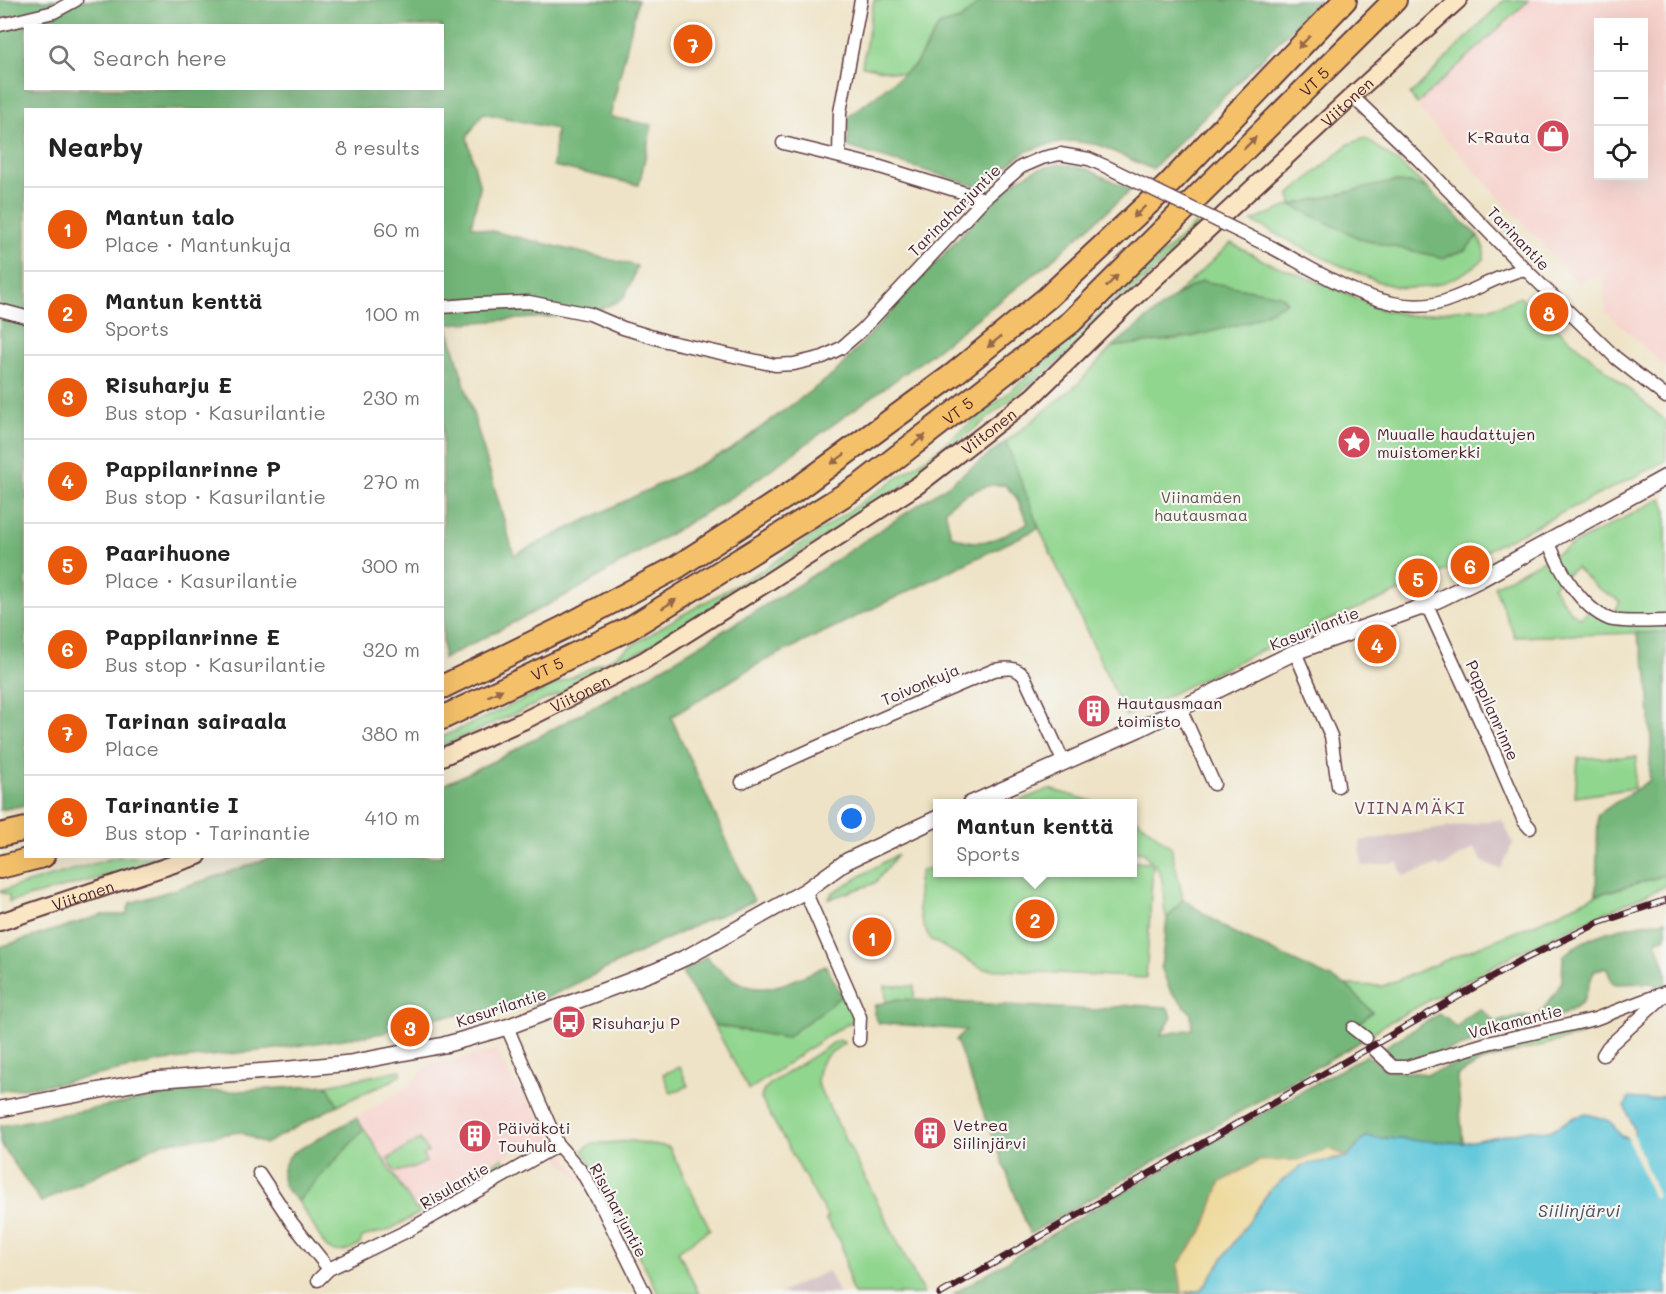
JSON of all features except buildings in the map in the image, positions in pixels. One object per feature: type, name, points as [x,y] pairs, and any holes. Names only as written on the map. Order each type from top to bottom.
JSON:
[{"type":"highway","name":"VT 5","points":[[444,686],[563,628],[677,567],[793,492],[954,374],[1047,298],[1167,186],[1345,0]]},
{"type":"highway","name":"VT 5","points":[[444,717],[630,628],[862,484],[1071,322],[1395,0]]},
{"type":"highway","points":[[0,835],[24,830]]},
{"type":"highway","points":[[0,867],[35,858]]},
{"type":"main road","name":"Viitonen","points":[[444,756],[525,720],[642,661],[918,485],[1033,396],[1124,308],[1458,0]]},
{"type":"main road","name":"Viitonen","points":[[0,922],[192,858]]},
{"type":"street","points":[[0,25],[54,12],[76,0]]},
{"type":"street","points":[[839,155],[840,112],[861,0]]},
{"type":"street","name":"Tarinantie","points":[[1352,96],[1616,358],[1666,397]]},
{"type":"street","points":[[783,143],[839,155],[984,199]]},
{"type":"street","name":"Tarinaharjuntie","points":[[444,307],[529,302],[590,314],[623,328],[666,341],[776,365],[813,360],[842,348],[862,330],[984,199],[1022,167],[1050,155],[1073,154],[1107,166],[1349,287],[1384,301],[1401,305],[1436,304],[1508,273],[1525,269]]},
{"type":"street","points":[[0,310],[24,316]]},
{"type":"street","name":"Kasurilantie","points":[[981,799],[1064,763],[1295,652],[1427,605],[1549,543],[1666,477]]},
{"type":"street","points":[[1549,543],[1559,568],[1592,609],[1611,620],[1666,621]]},
{"type":"street","name":"Pappilanrinne","points":[[1427,605],[1524,821],[1530,828]]},
{"type":"street","points":[[1295,652],[1331,736],[1338,786]]},
{"type":"street","name":"Toivonkuja","points":[[742,782],[897,711],[994,670],[1007,668],[1019,671],[1024,676],[1064,763]]},
{"type":"street","points":[[1180,708],[1214,784]]},
{"type":"street","name":"Kasurilantie","points":[[0,1109],[153,1080],[350,1063],[444,1045],[507,1027],[656,971],[689,956],[805,891],[847,861],[933,820]]},
{"type":"street","points":[[805,891],[860,1017],[859,1040]]},
{"type":"street","points":[[1603,1055],[1608,1047],[1666,993]]},
{"type":"street","name":"Valkamantie","points":[[1375,1050],[1393,1067],[1407,1067],[1488,1043],[1595,1019],[1666,993]]},
{"type":"street","points":[[507,1027],[558,1145]]},
{"type":"street","points":[[1353,1028],[1366,1038]]},
{"type":"street","name":"Risulantie","points":[[318,1280],[329,1269],[407,1231],[558,1145]]},
{"type":"street","name":"Risuharjuntie","points":[[558,1145],[582,1172],[645,1294]]},
{"type":"street","points":[[259,1173],[292,1223],[329,1269]]},
{"type":"shaded area","points":[[1516,0],[1666,0],[1666,367],[1606,312],[1603,274],[1577,282],[1419,110],[1418,101]]},
{"type":"shaded area","points":[[1502,819],[1513,843],[1501,869],[1483,862],[1474,848],[1441,868],[1438,865],[1403,876],[1398,863],[1362,866],[1360,841]]},
{"type":"shaded area","points":[[497,1050],[508,1073],[588,1188],[536,1137],[416,1210],[356,1118],[411,1084],[428,1065]]},
{"type":"shaded area","points":[[828,1271],[839,1294],[779,1294],[801,1283]]},
{"type":"green space","points":[[0,0],[638,0],[610,117],[652,125],[639,185],[553,166],[556,129],[483,113],[467,137],[480,188],[471,226],[637,266],[623,299],[590,314],[447,324],[514,555],[730,450],[834,374],[1010,184],[1035,170],[1059,164],[1087,169],[1131,190],[1046,265],[922,361],[736,494],[578,589],[444,658],[444,108],[24,108],[24,805],[0,810]]},
{"type":"green space","points":[[874,0],[982,0],[960,20],[939,26],[915,65],[903,74],[862,66]]},
{"type":"green space","points":[[982,0],[1320,0],[1152,169],[1099,145],[1073,141],[1042,146],[1025,152],[979,187],[848,147],[848,117],[915,65],[939,26],[960,20]]},
{"type":"green space","points":[[1504,0],[1529,0],[1417,104],[1410,95]]},
{"type":"green space","points":[[1365,138],[1427,188],[1410,183],[1392,182],[1292,205],[1465,250],[1478,236],[1484,249],[1484,259],[1458,276],[1439,284],[1418,288],[1393,286],[1338,265],[1252,221],[1291,205],[1290,194],[1349,144]]},
{"type":"green space","points":[[1392,182],[1410,183],[1427,188],[1478,236],[1465,250],[1444,258],[1363,240],[1291,205]]},
{"type":"green space","points":[[1195,224],[1200,227],[1060,360],[907,483],[645,649],[556,695],[444,746],[444,736],[609,660],[675,619],[763,570],[928,457],[1073,339]]},
{"type":"green space","name":"Viinamäen hautausmaa","points":[[1231,243],[1264,261],[1346,293],[1379,309],[1413,316],[1470,308],[1492,308],[1520,297],[1666,421],[1666,461],[1425,581],[1291,636],[1126,716],[1039,528],[1006,442],[1078,384],[1112,347],[1183,338],[1202,281],[1174,297]]},
{"type":"green space","points":[[1202,281],[1280,295],[1287,302],[1248,322],[1191,337],[1112,347],[1174,297]]},
{"type":"green space","points":[[1006,442],[1039,528],[760,663],[671,717],[754,901],[698,924],[536,1003],[452,1016],[409,1019],[384,1033],[276,1049],[164,1061],[60,1083],[0,1091],[0,947],[102,915],[126,915],[130,903],[269,858],[444,858],[444,785],[500,758],[644,679],[795,587],[948,485]],"holes":[[[991,485],[1005,485],[1016,497],[1028,523],[999,537],[981,542],[962,540],[951,535],[945,510],[961,497]]]},
{"type":"green space","points":[[1662,498],[1666,509],[1666,632],[1515,637],[1494,586]],"holes":[[[1576,568],[1597,588],[1620,601],[1611,620],[1592,609],[1580,618],[1570,611],[1553,587]]]},
{"type":"green space","points":[[1666,632],[1666,875],[1596,895],[1598,814],[1649,781],[1651,742],[1648,674],[1636,633]]},
{"type":"green space","points":[[1637,757],[1634,788],[1575,797],[1578,758]]},
{"type":"green space","points":[[1049,789],[1084,799],[1024,799]]},
{"type":"green space","points":[[1137,819],[1171,847],[1183,899],[1167,919],[1163,883],[1153,863],[1146,978],[984,969],[931,940],[919,911],[918,880],[921,871],[933,867],[933,877],[1137,877],[1137,862],[1152,863],[1143,852],[1137,851]]},
{"type":"green space","points":[[898,854],[875,883],[829,899],[832,893]]},
{"type":"green space","points":[[114,858],[161,858],[117,873],[9,902],[9,895],[0,891]]},
{"type":"green space","points":[[1666,875],[1666,886],[1513,955],[1384,1025],[1363,1040],[1353,1028],[1372,1012],[1346,985],[1383,986],[1539,922],[1596,895]]},
{"type":"green space","points":[[1183,899],[1232,932],[1346,985],[1372,1012],[1353,1028],[1363,1040],[1030,1234],[956,1040],[966,1030],[879,1023],[874,1014],[875,1005],[898,999],[1095,1010],[1130,1005],[1167,1007],[1172,1017],[1161,1035],[1192,1029],[1191,1013],[1170,990],[1161,967],[1167,919]]},
{"type":"green space","points":[[1666,920],[1666,937],[1656,941],[1666,971],[1666,983],[1658,987],[1652,983],[1613,984],[1606,967],[1594,971],[1583,1002],[1556,1019],[1411,1061],[1389,1058],[1378,1051],[1439,1014],[1447,1018],[1456,1028],[1466,1017],[1480,1009],[1496,1022],[1514,1017],[1538,1016],[1562,981],[1563,956],[1573,948],[1598,935]]},
{"type":"green space","points":[[706,957],[737,982],[750,987],[763,988],[791,981],[826,966],[842,996],[786,1038],[714,1025],[682,973]]},
{"type":"green space","points":[[885,986],[914,986],[914,1000],[898,999],[886,1002]]},
{"type":"green space","points":[[849,990],[860,1017],[830,1034],[749,1090],[714,1025],[786,1038]]},
{"type":"green space","points":[[1617,1021],[1574,1037],[1512,1053],[1508,1047]]},
{"type":"green space","points":[[838,1040],[845,1043],[824,1058],[819,1068],[817,1083],[924,1294],[854,1294],[841,1242],[826,1220],[827,1216],[761,1099],[763,1091],[771,1083]]},
{"type":"green space","points":[[1508,1047],[1512,1053],[1480,1062],[1457,1076],[1463,1143],[1365,1137],[1348,1157],[1330,1149],[1298,1160],[1258,1161],[1220,1183],[1205,1227],[1178,1265],[1182,1291],[1180,1294],[953,1294],[1105,1202],[1367,1055],[1385,1070],[1428,1074]]},
{"type":"green space","points":[[680,1067],[688,1086],[671,1093],[663,1074]]},
{"type":"green space","points":[[401,1070],[401,1074],[391,1081],[338,1105],[327,1085]]},
{"type":"green space","points":[[327,1085],[338,1105],[265,1144],[240,1132],[162,1143],[41,1202],[0,1143],[0,1126],[182,1092]]},
{"type":"green space","points":[[356,1118],[364,1129],[298,1201],[287,1191],[282,1179],[287,1160],[292,1153]]},
{"type":"green space","points":[[364,1129],[416,1210],[502,1158],[506,1165],[389,1230],[362,1237],[360,1244],[347,1250],[334,1251],[326,1247],[298,1201]]},
{"type":"green space","points":[[420,1139],[428,1152],[423,1155],[426,1162],[395,1172],[388,1159]]},
{"type":"green space","points":[[632,1141],[669,1147],[710,1229],[678,1251],[699,1294],[659,1294],[583,1150],[592,1144]]},
{"type":"sand","points":[[1330,1149],[1348,1157],[1334,1158],[1271,1189],[1202,1289],[1180,1294],[1182,1291],[1178,1265],[1205,1227],[1220,1183],[1258,1161],[1298,1160]]},
{"type":"water","name":"Siilinjärvi","points":[[1666,1095],[1666,1294],[1186,1294],[1202,1289],[1271,1189],[1303,1165],[1348,1157],[1365,1137],[1463,1143],[1529,1130],[1550,1131],[1575,1117],[1587,1114],[1610,1121],[1621,1136],[1628,1138],[1635,1132],[1625,1106],[1629,1098],[1651,1100]]},
{"type":"pier","points":[[1632,1131],[1658,1196],[1653,1198],[1626,1134]]},
{"type":"railway","points":[[940,1294],[1520,961],[1598,923],[1666,900]]},
{"type":"place","name":"Tarinan sairaala","points":[[693,44]]},
{"type":"place","name":"K-Rauta","points":[[1553,136]]},
{"type":"place","name":"Tarinantie I","points":[[1549,312]]},
{"type":"place","name":"Muualle haudattujen muistomerkki","points":[[1354,442]]},
{"type":"place","name":"Pappilanrinne E","points":[[1470,565]]},
{"type":"place","name":"Paarihuone","points":[[1418,578]]},
{"type":"place","name":"Pappilanrinne P","points":[[1377,644]]},
{"type":"place","name":"Hautausmaan toimisto","points":[[1094,711]]},
{"type":"place","name":"Mantun kenttä","points":[[1035,919]]},
{"type":"place","name":"Mantun talo","points":[[872,937]]},
{"type":"place","name":"Risuharju P","points":[[569,1022]]},
{"type":"place","name":"Risuharju E","points":[[410,1027]]},
{"type":"place","name":"Vetrea Siilinjärvi","points":[[930,1133]]},
{"type":"place","name":"Päiväkoti Touhula","points":[[475,1136]]},
{"type":"district","name":"VIINAMÄKI","points":[[1410,807]]}]
